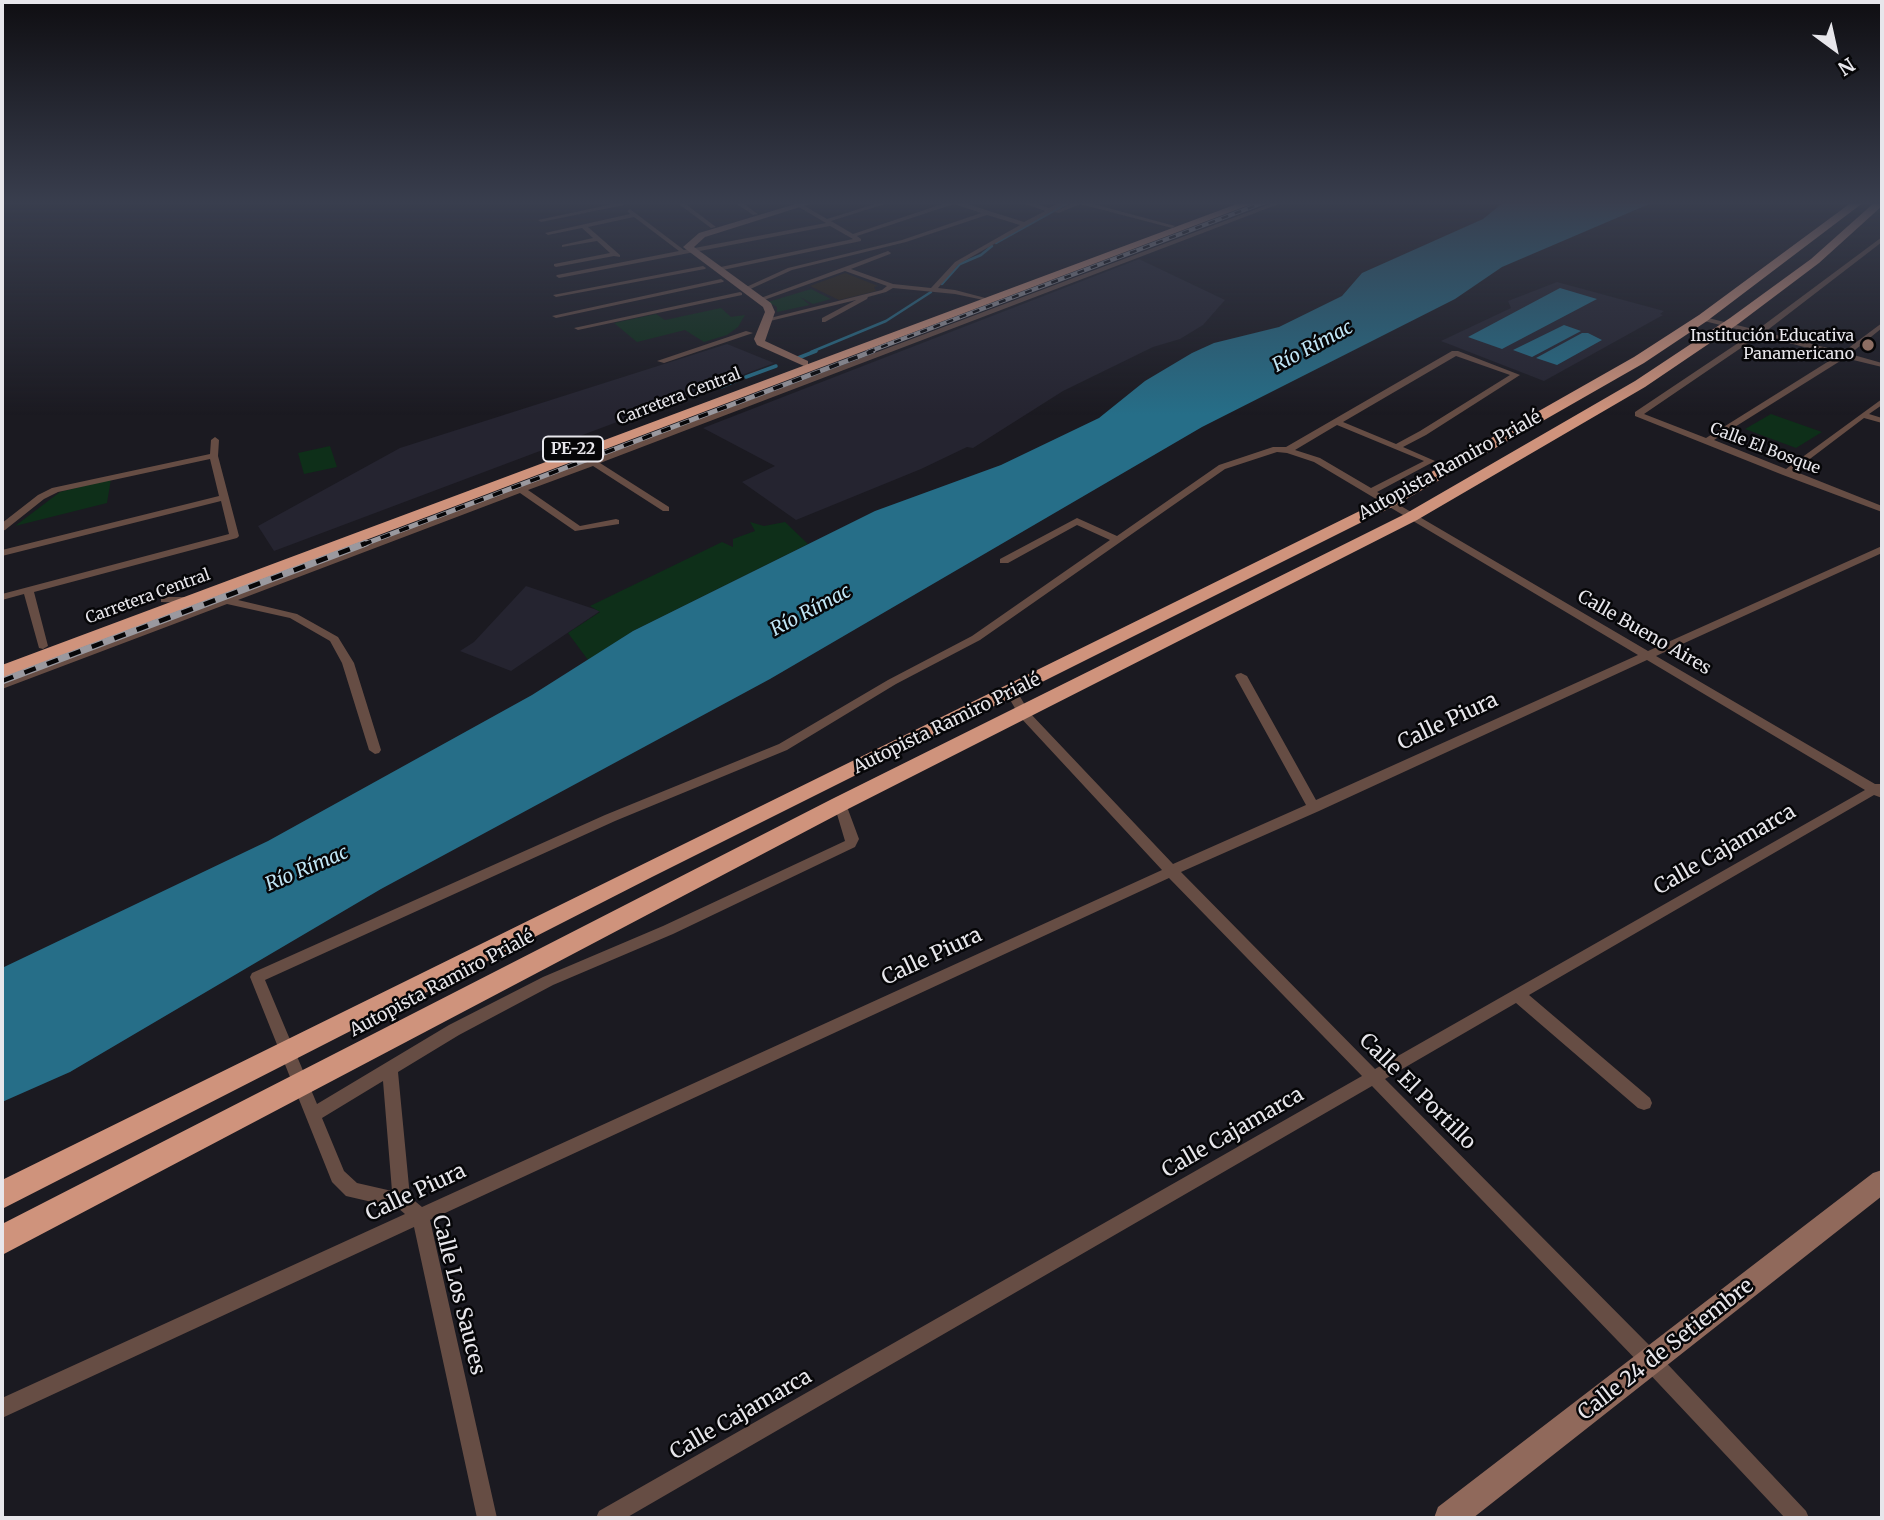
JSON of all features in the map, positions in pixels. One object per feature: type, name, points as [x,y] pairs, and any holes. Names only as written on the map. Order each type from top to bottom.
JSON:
[{"type":"highway","name":"Carretera Central","points":[[2,672],[1053,273]]},
{"type":"highway","name":"Carretera Central","points":[[2,662],[165,600],[647,426],[799,365],[1066,273]]},
{"type":"highway","name":"Autopista Ramiro Prialé","points":[[2,1195],[285,1050],[1388,503],[1556,410],[1705,316],[1763,273]]},
{"type":"highway","name":"Autopista Ramiro Prialé","points":[[2,1240],[840,804],[1024,714],[1411,517],[1640,384],[1731,323],[1799,273]]},
{"type":"street","points":[[559,276],[575,273]]},
{"type":"street","points":[[556,295],[677,273]]},
{"type":"street","points":[[711,273],[722,281],[762,299],[770,308],[759,339],[761,343],[799,365]]},
{"type":"street","points":[[722,273],[759,308],[749,333],[748,342],[752,348],[799,365]]},
{"type":"street","points":[[578,328],[743,291],[784,273]]},
{"type":"street","points":[[762,299],[839,273]]},
{"type":"street","points":[[856,273],[892,286],[934,289],[987,299]]},
{"type":"street","points":[[934,289],[948,273]]},
{"type":"street","points":[[2,687],[1093,273]]},
{"type":"street","points":[[1761,331],[1837,273]]},
{"type":"street","points":[[1053,278],[1066,283]]},
{"type":"street","points":[[555,316],[722,281]]},
{"type":"street","points":[[766,320],[868,295],[892,286]]},
{"type":"street","points":[[825,320],[857,305],[868,295]]},
{"type":"street","points":[[635,300],[652,312]]},
{"type":"street","points":[[1705,316],[1882,365]]},
{"type":"street","points":[[1707,441],[1878,334],[1882,325]]},
{"type":"street","name":"Calle El Bosque","points":[[1761,331],[1638,414],[1786,473],[1880,505]]},
{"type":"street","points":[[660,361],[749,333]]},
{"type":"street","points":[[1004,561],[1077,522],[1116,540],[1222,467],[1257,454],[1288,450],[1458,352],[1516,375],[1398,446]]},
{"type":"street","points":[[1846,353],[1882,359]]},
{"type":"street","points":[[1786,473],[1882,401]]},
{"type":"street","points":[[1863,415],[1882,421]]},
{"type":"street","points":[[1336,422],[1431,461],[1370,492]]},
{"type":"street","points":[[2,597],[234,536],[214,456],[215,440]]},
{"type":"street","name":"Calle Bueno Aires","points":[[1288,450],[1317,460],[1880,790]]},
{"type":"street","points":[[2,528],[40,497],[55,490],[214,456]]},
{"type":"street","points":[[593,462],[666,509]]},
{"type":"street","points":[[520,489],[578,529],[616,522]]},
{"type":"street","points":[[2,553],[223,498]]},
{"type":"street","name":"Calle Los Sauces","points":[[487,1518],[420,1216],[402,1201],[352,1190],[338,1177],[256,979],[610,818],[783,747],[892,682],[976,638],[1075,572],[1116,540]]},
{"type":"street","name":"Calle Piura","points":[[2,1408],[1171,871],[1882,549]]},
{"type":"street","points":[[27,590],[43,646]]},
{"type":"street","points":[[165,600],[226,600],[293,616],[334,639],[348,663],[375,750]]},
{"type":"street","points":[[1241,676],[1314,808]]},
{"type":"street","name":"Calle El Portillo","points":[[1011,691],[1024,714],[1171,871],[1372,1080],[1651,1361],[1799,1518]]},
{"type":"street","name":"Calle Cajamarca","points":[[606,1518],[1880,790]]},
{"type":"street","points":[[313,1115],[454,1030],[548,981],[668,930],[850,844],[852,839],[840,804]]},
{"type":"street","points":[[1518,995],[1644,1103]]},
{"type":"street","points":[[390,1069],[402,1201]]},
{"type":"street","name":"Calle 24 de Setiembre","points":[[1449,1518],[1882,1181]]},
{"type":"shaded area","points":[[845,273],[878,286],[874,287],[876,291],[839,300],[810,286]]},
{"type":"shaded area","points":[[1103,273],[1168,273],[1225,300],[1203,325],[1180,339],[1153,347],[1063,391],[973,448],[967,447],[921,469],[796,520],[742,482],[775,466],[703,428]]},
{"type":"shaded area","points":[[1557,282],[1664,311],[1660,314],[1663,315],[1544,381],[1441,341],[1511,308],[1508,301]]},
{"type":"shaded area","points":[[727,344],[774,363],[274,551],[258,526],[400,448]]},
{"type":"shaded area","points":[[526,586],[600,611],[511,671],[460,651],[474,642]]},
{"type":"green space","points":[[811,289],[831,299],[813,304],[800,297],[810,305],[777,312],[777,307],[768,302]]},
{"type":"green space","points":[[721,308],[731,317],[745,315],[738,327],[727,335],[704,342],[685,330],[637,342],[614,323],[656,314],[665,320]]},
{"type":"green space","points":[[1771,414],[1822,432],[1796,448],[1745,429]]},
{"type":"green space","points":[[330,446],[337,467],[304,474],[298,453]]},
{"type":"green space","points":[[111,479],[107,503],[15,526],[60,492]]},
{"type":"green space","points":[[750,522],[764,526],[785,522],[808,544],[633,631],[588,660],[568,633],[600,612],[590,606],[722,542],[733,547],[733,539],[755,531]]},
{"type":"water","name":"Río Rímac","points":[[1362,273],[1493,273],[1455,299],[1202,427],[770,679],[381,889],[70,1072],[2,1102],[2,968],[268,841],[532,695],[633,631],[875,511],[1001,465],[1099,418],[1145,381],[1192,353],[1214,343],[1279,327],[1342,296]]},
{"type":"water","points":[[1560,288],[1597,299],[1502,349],[1468,337]]},
{"type":"water","points":[[1564,325],[1581,331],[1532,357],[1513,350]]},
{"type":"water","points":[[1582,333],[1602,340],[1557,365],[1536,358]]},
{"type":"waterway","points":[[942,284],[952,273]]},
{"type":"waterway","points":[[811,352],[886,321],[931,292]]},
{"type":"waterway","points":[[798,358],[816,351]]},
{"type":"waterway","points":[[746,377],[776,366]]},
{"type":"waterway","points":[[721,387],[738,380]]},
{"type":"railway","points":[[868,352],[1077,273]]},
{"type":"railway","points":[[362,545],[873,351]]},
{"type":"railway","points":[[2,681],[366,543]]},
{"type":"place","name":"Institución Educativa Panamericano","points":[[1868,345]]}]
